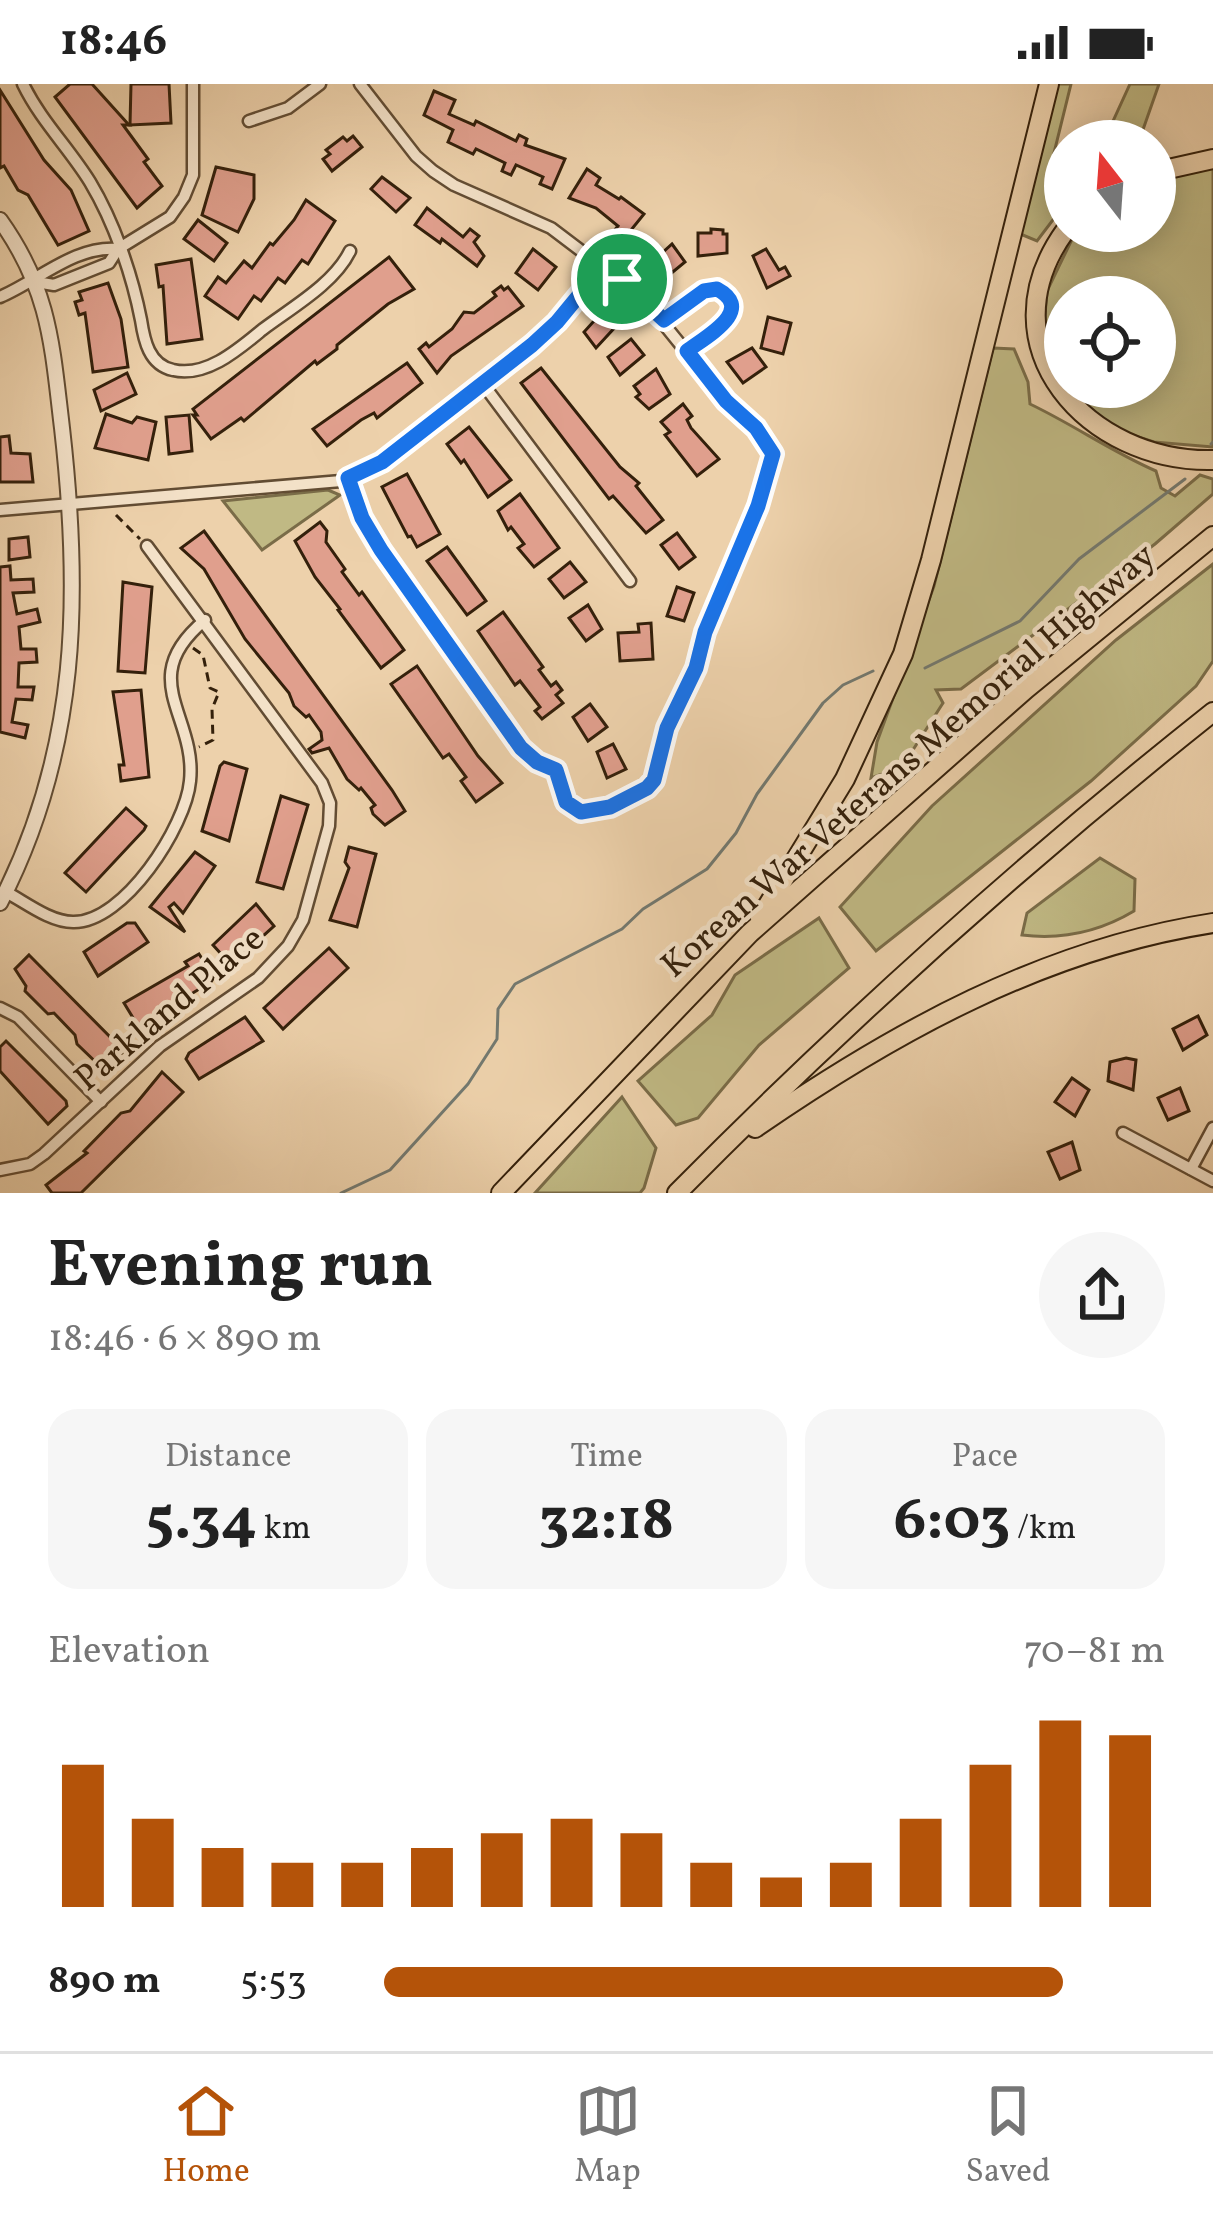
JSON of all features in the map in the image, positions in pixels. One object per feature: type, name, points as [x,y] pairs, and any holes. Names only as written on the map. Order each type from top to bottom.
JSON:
[{"type":"highway","points":[[750,933],[845,779],[902,654],[931,560],[1049,84]]},
{"type":"highway","points":[[1176,167],[1213,159]]},
{"type":"highway","points":[[1053,252],[1037,300],[1038,335],[1054,380],[1082,415],[1126,443],[1176,459],[1213,460]]},
{"type":"highway","name":"Korean War Veterans Memorial Highway","points":[[501,1193],[750,933],[1026,688],[1213,536]]},
{"type":"highway","points":[[677,1193],[931,949],[1213,712]]},
{"type":"highway","points":[[712,1157],[853,1062],[993,990],[1090,953],[1213,922]]},
{"type":"street","points":[[23,84],[44,123],[89,181],[134,289],[146,344],[161,365],[176,371],[206,366],[232,354],[338,270],[350,250]]},
{"type":"street","points":[[0,297],[100,247],[118,249],[170,217],[193,176],[193,84]]},
{"type":"street","points":[[249,121],[288,108],[320,84]]},
{"type":"street","points":[[360,84],[433,171],[551,228],[604,265],[664,320],[726,401],[756,428]]},
{"type":"street","points":[[0,220],[44,298],[55,359],[74,578],[67,694],[44,795],[3,898],[59,920],[85,921],[128,892],[158,857],[183,810],[190,778],[189,748],[170,694],[173,664],[187,635],[205,620]]},
{"type":"street","points":[[0,510],[304,488],[348,478],[382,462],[557,322],[604,265]]},
{"type":"street","points":[[664,320],[704,291],[717,289],[728,296],[733,307],[730,319],[687,351]]},
{"type":"street","points":[[483,383],[630,581]]},
{"type":"street","points":[[348,478],[362,518],[381,550],[521,748],[556,770]]},
{"type":"street","name":"Parkland Place","points":[[0,1170],[30,1164],[160,1046],[258,978],[288,946],[303,920],[329,826],[330,803],[322,783],[147,546]]},
{"type":"street","points":[[0,1008],[18,1017],[100,1102]]},
{"type":"street","points":[[1191,1169],[1213,1128]]},
{"type":"street","points":[[1123,1133],[1213,1181]]},
{"type":"path","points":[[556,770],[566,802],[581,812],[610,807],[654,780],[667,728],[696,668],[705,632],[773,460],[756,428]]},
{"type":"path","points":[[116,514],[147,546]]},
{"type":"path","points":[[194,638],[190,644],[203,655],[210,688],[219,692],[212,709],[213,740],[197,747]]},
{"type":"shaded area","points":[[1053,84],[1071,84],[1062,120],[1045,120]]},
{"type":"shaded area","points":[[1130,84],[1159,84],[1146,120],[1114,120]]},
{"type":"shaded area","points":[[1044,122],[1044,232],[1037,241],[1018,233]]},
{"type":"shaded area","points":[[1213,166],[1213,447],[1154,442],[1101,425],[1086,408],[1176,408],[1176,276],[1054,276],[1066,252],[1176,252],[1176,175]]},
{"type":"shaded area","points":[[993,348],[1014,349],[1028,382],[1030,404],[1156,471],[1161,488],[1175,496],[1200,475],[1213,479],[1213,494],[1155,544],[961,689],[936,690],[943,703],[902,767],[871,778],[877,742],[934,586]]},
{"type":"shaded area","points":[[328,490],[340,495],[262,550],[223,501]]},
{"type":"shaded area","points":[[1213,564],[1213,661],[1196,686],[1091,781],[876,951],[840,907],[932,806],[1116,640]]},
{"type":"shaded area","points":[[1100,858],[1135,879],[1134,911],[1080,933],[1022,935],[1027,913]]},
{"type":"shaded area","points":[[819,918],[849,968],[759,1045],[698,1118],[676,1125],[638,1081],[712,1015],[735,975]]},
{"type":"shaded area","points":[[622,1097],[656,1148],[640,1193],[535,1193]]},
{"type":"building","points":[[70,84],[92,84],[129,125],[123,125],[148,159],[144,162],[162,186],[137,208],[55,97]]},
{"type":"building","points":[[131,84],[169,84],[171,123],[130,125]]},
{"type":"building","points":[[0,90],[44,160],[71,190],[89,231],[58,245],[28,195],[18,190],[4,166],[0,168]]},
{"type":"building","points":[[434,91],[455,100],[449,114],[516,141],[519,135],[527,139],[525,145],[565,159],[552,189],[540,184],[543,177],[516,165],[511,175],[502,171],[505,163],[448,142],[453,130],[424,115]]},
{"type":"building","points":[[353,136],[362,147],[332,171],[323,159],[330,154],[326,150],[343,137],[347,141]]},
{"type":"building","points":[[216,167],[254,175],[254,199],[238,232],[202,215]]},
{"type":"building","points":[[587,169],[600,178],[596,185],[644,214],[623,240],[613,232],[618,226],[596,208],[569,198]]},
{"type":"building","points":[[382,177],[410,198],[396,212],[371,189]]},
{"type":"building","points":[[306,200],[335,221],[308,264],[302,260],[285,283],[278,278],[261,301],[254,296],[238,319],[205,296],[218,277],[226,283],[244,261],[252,268]]},
{"type":"building","points":[[427,208],[463,237],[470,229],[479,236],[474,242],[484,256],[477,266],[415,225]]},
{"type":"building","points":[[198,220],[227,243],[214,261],[184,239]]},
{"type":"building","points":[[711,229],[727,234],[727,253],[698,256],[698,233],[711,233]]},
{"type":"building","points":[[672,244],[685,262],[663,280],[651,263]]},
{"type":"building","points":[[533,249],[556,267],[538,290],[516,273]]},
{"type":"building","points":[[766,249],[779,270],[785,267],[790,276],[767,288],[753,256]]},
{"type":"building","points":[[389,257],[414,289],[388,304],[244,421],[241,418],[211,439],[193,409]]},
{"type":"building","points":[[191,259],[202,339],[167,344],[163,286],[159,287],[156,265]]},
{"type":"building","points":[[108,283],[121,319],[128,367],[93,372],[85,313],[79,315],[75,302],[82,300],[79,292]]},
{"type":"building","points":[[501,286],[508,287],[523,306],[451,356],[437,373],[419,349],[452,329],[464,312],[474,313]]},
{"type":"building","points":[[603,311],[618,324],[596,348],[584,332]]},
{"type":"building","points":[[768,317],[791,323],[783,354],[761,348]]},
{"type":"building","points":[[631,339],[644,355],[620,375],[608,357]]},
{"type":"building","points":[[752,348],[766,367],[743,383],[727,362]]},
{"type":"building","points":[[407,363],[422,383],[377,418],[374,413],[361,420],[327,446],[313,429]]},
{"type":"building","points":[[541,368],[620,467],[639,483],[636,486],[663,520],[646,533],[613,496],[609,499],[521,383]]},
{"type":"building","points":[[656,369],[670,394],[649,409],[636,397],[640,394],[634,386]]},
{"type":"building","points":[[127,373],[136,394],[101,411],[94,390]]},
{"type":"building","points":[[683,404],[692,416],[687,420],[691,428],[719,459],[697,476],[665,435],[670,432],[661,422]]},
{"type":"building","points":[[106,414],[132,423],[137,417],[156,422],[148,460],[95,448]]},
{"type":"building","points":[[189,415],[192,451],[169,454],[166,417]]},
{"type":"building","points":[[469,427],[511,480],[488,497],[464,460],[461,463],[447,444]]},
{"type":"building","points":[[9,436],[11,453],[30,454],[33,482],[0,482],[0,437]]},
{"type":"building","points":[[407,474],[440,534],[417,547],[382,487]]},
{"type":"building","points":[[520,494],[559,548],[534,567],[518,548],[524,544],[511,527],[508,530],[498,511]]},
{"type":"building","points":[[320,522],[327,531],[326,542],[345,569],[342,572],[404,650],[381,668],[315,577],[295,541]]},
{"type":"building","points":[[204,531],[405,811],[385,825],[373,814],[375,805],[361,788],[347,779],[329,748],[312,753],[309,749],[322,740],[321,732],[309,715],[294,706],[289,693],[245,639],[204,569],[181,548]]},
{"type":"building","points":[[677,533],[695,557],[679,569],[661,545]]},
{"type":"building","points":[[28,537],[30,557],[9,560],[9,539]]},
{"type":"building","points":[[447,547],[486,601],[467,615],[427,561]]},
{"type":"building","points":[[570,562],[586,582],[564,598],[549,579]]},
{"type":"building","points":[[10,566],[11,580],[33,579],[34,592],[13,593],[17,614],[37,609],[40,622],[19,627],[21,649],[36,649],[37,662],[19,663],[18,687],[34,687],[32,700],[16,699],[12,722],[28,725],[25,738],[0,732],[0,567]]},
{"type":"building","points":[[123,582],[152,587],[145,673],[118,671]]},
{"type":"building","points":[[677,587],[694,593],[684,621],[667,616]]},
{"type":"building","points":[[588,605],[602,629],[586,641],[569,618]]},
{"type":"building","points":[[503,612],[543,667],[539,670],[551,686],[556,682],[562,690],[556,695],[563,703],[542,719],[535,711],[540,707],[520,681],[515,685],[478,631]]},
{"type":"building","points":[[651,623],[653,659],[620,661],[618,633],[639,632],[638,624]]},
{"type":"building","points":[[417,666],[502,783],[476,802],[461,781],[466,777],[449,754],[443,758],[391,684]]},
{"type":"building","points":[[141,690],[149,777],[121,781],[119,765],[124,765],[113,692]]},
{"type":"building","points":[[590,704],[607,727],[588,741],[573,717]]},
{"type":"building","points":[[613,744],[626,769],[607,778],[597,752]]},
{"type":"building","points":[[224,762],[247,769],[229,841],[202,831]]},
{"type":"building","points":[[281,796],[308,805],[283,889],[257,882]]},
{"type":"building","points":[[126,808],[146,826],[86,892],[65,873]]},
{"type":"building","points":[[349,847],[376,854],[357,927],[330,920],[349,868],[345,862]]},
{"type":"building","points":[[195,852],[215,866],[183,913],[174,903],[169,907],[185,932],[150,907]]},
{"type":"building","points":[[256,904],[274,926],[231,965],[213,945]]},
{"type":"building","points":[[127,923],[135,923],[148,942],[98,976],[84,952]]},
{"type":"building","points":[[329,948],[348,968],[283,1029],[264,1008]]},
{"type":"building","points":[[199,954],[214,977],[211,982],[138,1026],[124,1003],[188,966],[185,962]]},
{"type":"building","points":[[29,955],[124,1051],[104,1070],[54,1013],[48,1014],[25,991],[15,969]]},
{"type":"building","points":[[1198,1016],[1207,1035],[1183,1050],[1173,1029]]},
{"type":"building","points":[[245,1017],[263,1041],[199,1079],[186,1059],[189,1053]]},
{"type":"building","points":[[6,1041],[66,1101],[67,1106],[48,1124],[0,1071],[0,1047]]},
{"type":"building","points":[[1136,1060],[1133,1090],[1108,1081],[1110,1062]]},
{"type":"building","points":[[162,1072],[183,1092],[81,1193],[52,1193],[46,1185],[87,1153],[84,1151],[121,1113],[130,1111]]},
{"type":"building","points":[[1072,1078],[1089,1090],[1075,1116],[1055,1102]]},
{"type":"building","points":[[1180,1088],[1189,1111],[1168,1120],[1158,1098]]},
{"type":"building","points":[[1072,1142],[1080,1170],[1060,1179],[1048,1152]]},
{"type":"waterway","points":[[925,668],[1020,621],[1079,559],[1185,479]]},
{"type":"waterway","points":[[341,1193],[390,1170],[468,1084],[497,1039],[498,1009],[515,984],[622,929],[643,909],[707,869],[823,703],[843,685],[873,671]]},
{"type":"route","points":[[604,265],[622,279],[664,320],[704,291],[717,289],[728,296],[733,307],[730,319],[687,351],[734,411],[756,428],[773,460],[705,632],[696,668],[667,728],[654,780],[610,807],[581,812],[566,802],[556,770],[521,748],[381,550],[362,518],[348,478],[382,462],[532,345],[604,265]]}]
